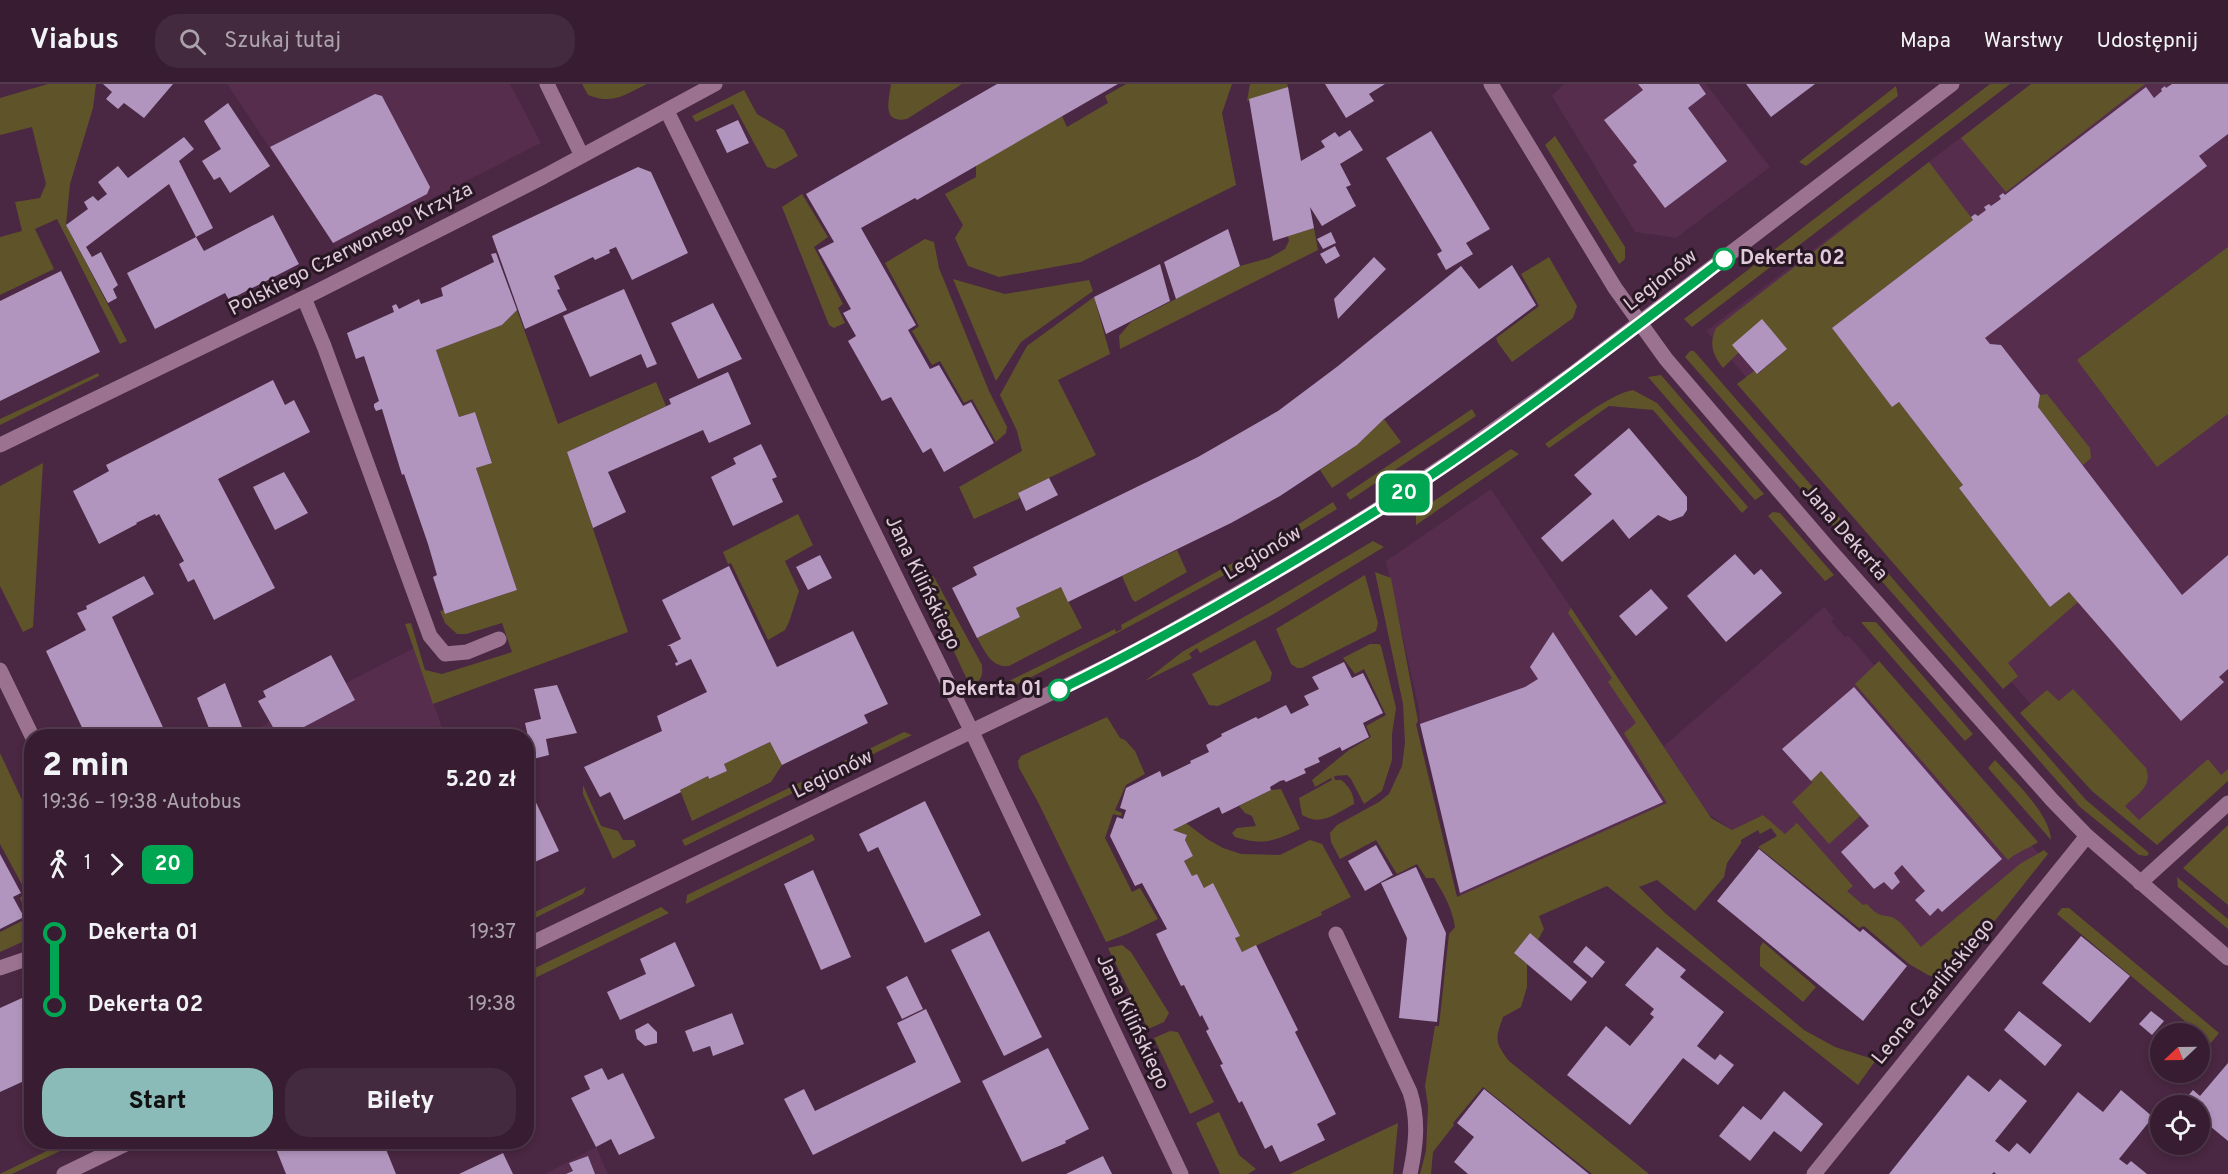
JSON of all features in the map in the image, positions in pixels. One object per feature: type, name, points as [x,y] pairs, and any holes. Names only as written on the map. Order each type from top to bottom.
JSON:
[{"type":"street","points":[[547,84],[582,156]]},
{"type":"street","name":"Polskiego Czerwonego Krzyża","points":[[0,444],[303,298],[582,156],[715,84]]},
{"type":"street","name":"Jana Dekerta","points":[[1491,84],[1615,288],[1666,359],[1828,548],[2052,800],[2087,836],[2228,958]]},
{"type":"street","name":"Legionów","points":[[534,942],[972,732],[1143,647],[1294,561],[1449,462],[1575,372],[1952,84]]},
{"type":"street","name":"Jana Kilińskiego","points":[[667,111],[972,732],[1181,1174]]},
{"type":"street","points":[[303,298],[324,346],[430,636],[445,654],[467,652],[499,639]]},
{"type":"street","points":[[0,670],[29,729]]},
{"type":"street","points":[[2140,883],[2228,803]]},
{"type":"street","name":"Leona Czarlińskiego","points":[[1814,1174],[2087,836]]},
{"type":"street","points":[[1336,934],[1416,1108],[1416,1145],[1410,1174]]},
{"type":"street","points":[[0,968],[24,960]]},
{"type":"street","points":[[64,1174],[116,1149]]},
{"type":"shaded area","points":[[48,84],[96,84],[93,108],[70,184],[66,225],[127,341],[120,344],[57,219],[35,229],[54,269],[0,295],[0,237],[22,231],[15,202],[40,198],[46,184],[32,127],[0,135],[0,98]]},
{"type":"shaded area","points":[[227,84],[510,84],[541,143],[336,247]]},
{"type":"shaded area","points":[[582,84],[647,84],[625,95],[605,99],[588,95]]},
{"type":"shaded area","points":[[891,84],[962,84],[907,119],[899,120],[893,118],[888,109]]},
{"type":"shaded area","points":[[1126,84],[1232,84],[1222,113],[1236,185],[1081,262],[999,277],[968,266],[955,238],[963,225],[945,194],[976,177],[976,165],[1062,116],[1067,127],[1108,103],[1105,96]]},
{"type":"shaded area","points":[[1250,84],[1287,84],[1288,87],[1247,101]]},
{"type":"shaded area","points":[[1564,84],[1706,84],[1770,167],[1676,238],[1635,232],[1552,96]]},
{"type":"shaded area","points":[[1990,84],[2010,84],[1692,327],[1684,319]]},
{"type":"shaded area","points":[[2031,84],[2228,84],[2228,776],[2159,840],[2101,785],[1706,331]]},
{"type":"shaded area","points":[[2031,84],[2145,84],[2006,192],[1961,138]]},
{"type":"shaded area","points":[[1896,86],[1898,96],[1806,166],[1799,162]]},
{"type":"shaded area","points":[[744,90],[757,114],[784,130],[798,156],[775,169],[767,167],[733,104],[696,122],[692,116]]},
{"type":"shaded area","points":[[1555,136],[1625,247],[1625,259],[1619,264],[1545,145]]},
{"type":"shaded area","points":[[1929,162],[1973,220],[1832,328],[1892,407],[1899,402],[1963,485],[1959,488],[2050,607],[2069,592],[2078,602],[2008,663],[2018,676],[2003,689],[1737,384],[1754,371],[1758,374],[1787,349],[1740,351],[1723,368],[1713,349],[1716,328]]},
{"type":"shaded area","points":[[802,194],[828,237],[814,247],[843,304],[838,308],[845,323],[834,328],[829,325],[782,207]]},
{"type":"shaded area","points":[[1314,228],[1318,250],[1120,349],[1119,336],[1131,322],[1240,266],[1269,258],[1285,249],[1289,241],[1288,236]]},
{"type":"shaded area","points":[[925,239],[934,242],[939,268],[989,391],[1007,427],[1006,433],[996,442],[972,399],[964,403],[940,361],[932,365],[912,331],[919,326],[885,263]]},
{"type":"shaded area","points":[[2228,247],[2228,414],[2157,467],[2077,360]]},
{"type":"shaded area","points":[[1549,257],[1577,306],[1573,318],[1512,362],[1496,338],[1539,306],[1521,274]]},
{"type":"shaded area","points":[[953,279],[1005,294],[1089,280],[1093,291],[1021,342],[996,381]]},
{"type":"shaded area","points":[[1094,297],[1110,354],[1058,380],[1096,455],[1018,493],[1020,498],[974,519],[959,487],[1022,451],[1017,431],[1000,395],[1027,346]]},
{"type":"shaded area","points":[[517,310],[558,424],[656,382],[666,406],[567,452],[628,632],[433,704],[405,624],[411,623],[425,670],[442,674],[512,652],[502,623],[466,634],[457,634],[445,623],[440,611],[444,610],[446,614],[517,590],[476,468],[492,462],[475,412],[459,417],[436,350],[502,325]]},
{"type":"shaded area","points":[[1690,351],[1694,351],[2086,800],[2149,853],[2147,856],[2139,855],[2080,807],[1685,357]]},
{"type":"shaded area","points":[[98,373],[99,376],[0,425],[0,419]]},
{"type":"shaded area","points":[[1661,375],[1764,494],[1755,500],[1648,377]]},
{"type":"shaded area","points":[[1633,390],[1657,403],[1748,507],[1742,513],[1653,410],[1609,406],[1549,448],[1545,444],[1600,405]]},
{"type":"shaded area","points":[[2047,394],[2090,448],[2091,458],[2083,465],[2038,407],[2040,395]]},
{"type":"shaded area","points":[[1472,409],[1476,416],[1350,500],[1346,494]]},
{"type":"shaded area","points":[[1384,419],[1401,442],[1332,488],[1320,470],[1357,445]]},
{"type":"shaded area","points":[[1511,449],[1519,454],[1416,525],[1416,513]]},
{"type":"shaded area","points":[[43,463],[33,627],[23,632],[0,586],[0,486]]},
{"type":"shaded area","points":[[1491,489],[1664,746],[1824,607],[1834,618],[1831,621],[1845,637],[1848,635],[2041,856],[1943,979],[1763,815],[1732,830],[1710,815],[1466,921],[1420,724],[1419,710],[1386,561]]},
{"type":"shaded area","points":[[1333,502],[1337,509],[1213,581],[1128,627],[1000,693],[986,693],[1003,685],[1004,688],[1010,685],[1009,681],[1115,629],[1116,632],[1122,629],[1121,625],[1274,540]]},
{"type":"shaded area","points":[[1773,512],[1780,513],[1834,575],[1825,581],[1768,516]]},
{"type":"shaded area","points":[[798,514],[813,545],[785,561],[799,591],[785,630],[768,640],[731,563],[728,564],[723,552]]},
{"type":"shaded area","points":[[1373,541],[1384,547],[1272,615],[1200,653],[1197,648],[1189,654],[1192,658],[1145,681],[1182,652]]},
{"type":"shaded area","points":[[1177,550],[1187,572],[1135,602],[1122,576]]},
{"type":"shaded area","points":[[917,572],[927,572],[934,577],[982,665],[982,672],[977,683],[970,686]]},
{"type":"shaded area","points":[[1375,572],[1391,578],[1418,721],[1416,724],[1457,897],[1667,803],[1624,733],[1636,723],[1608,682],[1612,678],[1568,613],[1571,608],[1711,818],[1732,830],[1763,815],[1785,834],[1797,823],[1853,886],[1847,891],[1876,913],[1897,920],[1921,947],[2020,864],[2044,850],[2048,854],[1947,981],[1928,975],[1909,964],[1864,926],[1859,928],[1758,847],[1777,836],[1771,828],[1760,834],[1758,830],[1741,840],[1727,863],[1724,877],[1695,911],[1657,880],[1639,887],[1665,913],[1804,1030],[1835,1047],[1876,1060],[1858,1085],[1607,886],[1539,916],[1544,929],[1538,940],[1530,933],[1514,953],[1527,964],[1527,987],[1521,1007],[1503,1017],[1498,1036],[1501,1050],[1509,1061],[1649,1174],[1592,1174],[1483,1087],[1453,1123],[1454,1125],[1433,1152],[1431,1174],[1420,1174],[1426,1151],[1428,1106],[1425,1086],[1435,1026],[1439,1026],[1449,934],[1455,927],[1454,920],[1447,901],[1434,878],[1426,878],[1417,864],[1397,874],[1376,840],[1340,859],[1331,842],[1330,833],[1337,825],[1389,794],[1402,766],[1405,743],[1403,704]]},
{"type":"shaded area","points":[[1365,575],[1378,623],[1376,631],[1302,668],[1291,664],[1276,629]]},
{"type":"shaded area","points":[[1061,587],[1082,628],[1009,666],[993,661],[977,638],[1020,617],[1016,608]]},
{"type":"shaded area","points":[[1861,622],[1876,622],[1973,734],[1965,741]]},
{"type":"shaded area","points":[[1255,640],[1272,673],[1270,681],[1218,706],[1209,705],[1192,674]]},
{"type":"shaded area","points":[[1370,644],[1381,646],[1396,708],[1392,734],[1392,760],[1382,791],[1364,804],[1347,775],[1334,776],[1335,780],[1341,780],[1349,788],[1354,804],[1329,817],[1316,820],[1309,818],[1302,815],[1299,798],[1332,780],[1331,778],[1315,787],[1312,780],[1349,750],[1371,737],[1366,726],[1386,715],[1364,669],[1355,674],[1343,658]]},
{"type":"shaded area","points":[[414,648],[443,729],[257,729]]},
{"type":"shaded area","points":[[1879,661],[2038,842],[2008,860],[1855,684]]},
{"type":"shaded area","points":[[2073,689],[2146,768],[2148,775],[2146,785],[2125,806],[2139,820],[2208,759],[2221,775],[2228,769],[2228,781],[2157,845],[2092,791],[2020,713],[2047,690],[2059,701]]},
{"type":"shaded area","points":[[1107,717],[1120,738],[1135,751],[1145,774],[1126,785],[1115,810],[1122,813],[1121,816],[1113,814],[1105,838],[1132,892],[1140,888],[1158,919],[1106,942],[1019,768],[1018,761],[1021,756]]},
{"type":"shaded area","points":[[904,732],[912,735],[685,846],[682,840]]},
{"type":"shaded area","points":[[770,742],[782,765],[771,782],[692,821],[680,790],[708,776],[709,779],[727,771],[724,764]]},
{"type":"shaded area","points":[[0,753],[24,804],[24,888],[0,844]]},
{"type":"shaded area","points":[[1995,760],[2038,808],[2049,830],[2051,840],[1988,768]]},
{"type":"shaded area","points":[[1821,771],[1860,816],[1829,844],[1792,802]]},
{"type":"shaded area","points":[[583,785],[601,826],[618,831],[623,840],[634,840],[636,846],[613,859],[583,794]]},
{"type":"shaded area","points":[[1281,789],[1300,829],[1283,837],[1261,842],[1235,837],[1232,833],[1237,828],[1256,826],[1252,816],[1245,813],[1239,806],[1271,790]]},
{"type":"shaded area","points":[[1186,823],[1207,839],[1241,854],[1280,855],[1310,840],[1322,844],[1351,897],[1321,912],[1322,915],[1242,952],[1235,938],[1239,936],[1204,888],[1197,874],[1192,876],[1184,861],[1193,856],[1185,840],[1187,835],[1173,830]]},
{"type":"shaded area","points":[[2228,825],[2228,905],[2183,868]]},
{"type":"shaded area","points":[[812,834],[815,840],[686,904],[687,895]]},
{"type":"shaded area","points":[[2177,877],[2228,919],[2228,929],[2178,887]]},
{"type":"shaded area","points":[[586,887],[583,894],[534,918],[534,913]]},
{"type":"shaded area","points":[[24,894],[24,908],[20,898]]},
{"type":"shaded area","points":[[661,907],[669,913],[535,978],[534,969]]},
{"type":"shaded area","points":[[2062,908],[2069,908],[2207,1023],[2187,1023],[2057,914]]},
{"type":"shaded area","points":[[24,920],[24,941],[0,952],[0,932]]},
{"type":"shaded area","points":[[1763,942],[1816,987],[1803,1002],[1760,966],[1760,947]]},
{"type":"shaded area","points":[[1122,945],[1131,952],[1169,1013],[1164,1022],[1148,1029],[1108,948]]},
{"type":"shaded area","points":[[2210,1026],[2219,1033],[2210,1042]]},
{"type":"shaded area","points":[[1170,1031],[1178,1032],[1214,1102],[1190,1114],[1154,1038]]},
{"type":"shaded area","points":[[1219,1112],[1239,1155],[1256,1169],[1248,1174],[1220,1174],[1196,1123]]},
{"type":"shaded area","points":[[1398,1123],[1393,1174],[1290,1174]]},
{"type":"shaded area","points":[[596,1147],[608,1174],[545,1174]]},
{"type":"shaded area","points":[[51,1149],[64,1149],[12,1174],[0,1174]]},
{"type":"building","points":[[103,84],[173,84],[144,118],[124,103],[118,109],[106,99],[112,92]]},
{"type":"building","points":[[997,84],[1118,84],[917,200],[915,198],[861,228],[916,325],[908,330],[930,369],[939,365],[963,406],[971,402],[994,443],[944,472],[931,448],[923,453],[891,397],[882,401],[848,341],[856,336],[843,313],[851,309],[818,250],[834,242],[806,194]]},
{"type":"building","points":[[1325,84],[1385,84],[1369,94],[1374,101],[1346,118]]},
{"type":"building","points":[[1638,84],[1699,84],[1706,94],[1688,108],[1727,161],[1665,208],[1633,165],[1637,162],[1604,120],[1643,90]]},
{"type":"building","points":[[1746,84],[1815,84],[1771,117]]},
{"type":"building","points":[[2172,84],[2228,84],[2228,134],[2199,156],[2207,166],[1985,338],[1990,344],[2001,345],[2040,395],[2038,407],[2182,595],[2228,555],[2228,669],[2219,677],[2224,682],[2181,721],[2069,592],[2050,607],[1959,488],[1963,485],[1899,402],[1892,407],[1832,328],[1973,220],[1971,217],[1975,214],[1978,216],[1986,210],[1984,207],[1989,204],[1991,206],[2001,199],[1999,196],[2003,193],[2005,195],[2146,87],[2154,98],[2162,91],[2161,89]]},
{"type":"building","points":[[1288,87],[1301,161],[1325,147],[1321,141],[1335,132],[1339,137],[1350,130],[1363,150],[1340,164],[1351,185],[1346,187],[1356,206],[1322,226],[1310,207],[1314,228],[1273,241],[1249,99]]},
{"type":"building","points":[[375,94],[382,96],[430,187],[427,194],[333,243],[270,147]]},
{"type":"building","points":[[228,103],[270,166],[230,193],[220,177],[214,180],[202,161],[221,149],[204,121]]},
{"type":"building","points":[[738,120],[749,143],[727,153],[716,130]]},
{"type":"building","points":[[1431,131],[1490,229],[1466,243],[1473,254],[1446,270],[1437,254],[1442,251],[1386,158]]},
{"type":"building","points":[[184,137],[194,149],[179,161],[213,228],[196,237],[169,184],[86,247],[92,257],[101,252],[118,285],[113,289],[117,298],[108,303],[66,225],[88,209],[84,202],[93,196],[98,201],[107,194],[98,182],[118,166],[128,178]]},
{"type":"building","points":[[638,167],[651,172],[688,253],[632,280],[616,247],[609,250],[610,253],[595,260],[593,257],[554,276],[560,289],[557,290],[567,310],[525,329],[492,236]]},
{"type":"building","points":[[273,215],[299,264],[229,300],[225,293],[155,329],[127,273],[196,237],[204,251]]},
{"type":"building","points":[[1228,229],[1240,266],[1176,299],[1164,262]]},
{"type":"building","points":[[1331,232],[1336,243],[1323,249],[1317,239]]},
{"type":"building","points":[[1335,246],[1340,256],[1326,264],[1320,254]]},
{"type":"building","points":[[496,253],[517,310],[502,325],[436,350],[459,417],[475,412],[492,463],[476,468],[517,590],[445,614],[433,577],[437,575],[428,544],[404,474],[402,475],[382,409],[376,411],[374,407],[374,404],[379,401],[364,356],[356,359],[347,333],[394,312],[392,306],[396,304],[399,309],[419,299],[421,304],[443,296],[441,288],[494,262],[491,254]]},
{"type":"building","points":[[1374,257],[1386,269],[1338,319],[1334,299]]},
{"type":"building","points":[[1160,264],[1170,301],[1106,334],[1094,297]]},
{"type":"building","points":[[1512,265],[1536,305],[1384,419],[1357,445],[1280,496],[1231,523],[1068,602],[1061,587],[1016,608],[1020,617],[977,638],[952,588],[977,575],[973,567],[1198,457],[1278,411],[1338,366],[1461,266],[1479,289]]},
{"type":"building","points":[[61,271],[100,352],[0,401],[0,301]]},
{"type":"building","points":[[624,289],[657,364],[647,368],[641,354],[590,377],[563,316]]},
{"type":"building","points":[[713,303],[742,359],[698,379],[671,323]]},
{"type":"building","points":[[1762,319],[1787,349],[1757,374],[1732,345]]},
{"type":"building","points":[[728,372],[751,424],[709,443],[703,430],[608,472],[626,512],[593,528],[567,452],[671,404],[669,399]]},
{"type":"building","points":[[273,380],[285,405],[294,400],[310,432],[218,479],[275,588],[214,620],[194,579],[188,582],[179,564],[184,561],[159,514],[136,523],[99,544],[73,491],[109,471],[106,465]]},
{"type":"building","points":[[1629,428],[1687,497],[1687,510],[1683,516],[1670,521],[1658,515],[1629,539],[1613,519],[1562,562],[1541,538],[1592,494],[1574,475]]},
{"type":"building","points":[[761,444],[777,477],[772,479],[783,502],[733,526],[711,477],[736,464],[733,458]]},
{"type":"building","points":[[284,472],[308,513],[275,530],[253,487]]},
{"type":"building","points":[[1049,478],[1058,495],[1026,511],[1018,493]]},
{"type":"building","points":[[1735,554],[1754,575],[1761,569],[1782,593],[1726,642],[1687,596]]},
{"type":"building","points":[[820,555],[832,578],[808,590],[796,567]]},
{"type":"building","points":[[729,566],[777,667],[853,631],[888,704],[864,715],[868,723],[782,765],[770,742],[724,764],[727,771],[709,779],[708,776],[624,820],[610,792],[600,797],[584,767],[662,731],[657,716],[707,692],[691,659],[676,666],[675,663],[678,662],[670,646],[667,646],[681,639],[662,600]]},
{"type":"building","points":[[144,576],[154,594],[112,617],[164,729],[83,729],[46,651],[86,630],[77,613],[87,609],[86,606]]},
{"type":"building","points":[[1651,589],[1668,608],[1636,636],[1619,616]]},
{"type":"building","points":[[1553,632],[1663,802],[1460,893],[1420,724],[1525,687],[1538,679],[1530,667]]},
{"type":"building","points":[[331,655],[355,700],[300,729],[274,729],[258,701],[266,697],[263,691]]},
{"type":"building","points":[[1344,662],[1352,678],[1363,673],[1383,713],[1363,723],[1369,737],[1342,751],[1340,747],[1318,758],[1320,762],[1304,769],[1306,773],[1286,782],[1280,781],[1270,787],[1271,790],[1222,814],[1219,807],[1173,830],[1187,835],[1185,840],[1193,856],[1184,861],[1192,876],[1197,874],[1204,888],[1213,883],[1240,936],[1235,938],[1242,952],[1256,945],[1298,1030],[1295,1032],[1336,1114],[1317,1124],[1325,1140],[1280,1162],[1272,1145],[1265,1149],[1242,1101],[1239,1103],[1206,1031],[1209,1029],[1202,1015],[1200,1017],[1184,985],[1181,986],[1156,934],[1167,929],[1142,883],[1135,886],[1110,836],[1117,817],[1123,819],[1126,810],[1120,808],[1126,788],[1160,771],[1162,777],[1191,763],[1190,761],[1209,752],[1206,745],[1222,736],[1221,734],[1256,717],[1258,719],[1286,705],[1291,714],[1309,705],[1304,696],[1319,689],[1312,677]]},
{"type":"building","points":[[225,683],[243,729],[209,729],[197,698]]},
{"type":"building","points":[[557,685],[577,733],[546,739],[549,755],[534,759],[534,729],[526,729],[525,723],[541,719],[534,689]]},
{"type":"building","points":[[1854,687],[2002,859],[1942,912],[1938,908],[1930,916],[1915,900],[1925,891],[1902,865],[1894,873],[1900,882],[1892,890],[1884,882],[1874,889],[1841,852],[1869,826],[1821,771],[1811,781],[1782,749]]},
{"type":"building","points":[[534,798],[559,851],[534,862]]},
{"type":"building","points":[[925,801],[981,915],[925,943],[878,847],[868,852],[859,834]]},
{"type":"building","points":[[1376,845],[1393,875],[1365,891],[1348,861]]},
{"type":"building","points":[[1759,849],[1860,932],[1863,929],[1907,966],[1863,1021],[1717,901]]},
{"type":"building","points":[[0,854],[21,893],[13,897],[24,917],[0,929]]},
{"type":"building","points":[[1416,867],[1446,933],[1437,1022],[1399,1018],[1407,938],[1381,883]]},
{"type":"building","points":[[813,870],[851,957],[821,970],[784,884]]},
{"type":"building","points":[[989,931],[1042,1037],[1004,1056],[951,950]]},
{"type":"building","points":[[1530,933],[1587,982],[1571,1001],[1514,953]]},
{"type":"building","points":[[2081,936],[2130,976],[2090,1023],[2042,983]]},
{"type":"building","points":[[675,942],[695,986],[620,1020],[607,992],[646,974],[640,959]]},
{"type":"building","points":[[1586,946],[1605,962],[1592,978],[1573,962]]},
{"type":"building","points":[[1657,947],[1686,970],[1680,977],[1724,1012],[1697,1046],[1715,1060],[1720,1054],[1734,1065],[1718,1085],[1683,1058],[1630,1125],[1567,1075],[1606,1026],[1630,1046],[1654,1017],[1650,1014],[1654,1009],[1625,985]]},
{"type":"building","points":[[907,976],[923,1009],[902,1019],[886,987]]},
{"type":"building","points":[[22,998],[24,1003],[24,1081],[0,1092],[0,1008]]},
{"type":"building","points":[[926,1009],[961,1082],[813,1155],[784,1099],[804,1089],[815,1111],[916,1062],[897,1023]]},
{"type":"building","points":[[2019,1011],[2062,1045],[2045,1066],[2004,1030]]},
{"type":"building","points":[[2151,1011],[2164,1021],[2150,1023],[2150,1033],[2139,1024]]},
{"type":"building","points":[[732,1013],[744,1044],[713,1056],[710,1046],[693,1052],[685,1031]]},
{"type":"building","points":[[648,1023],[657,1032],[657,1043],[645,1046],[637,1039],[635,1030]]},
{"type":"building","points":[[1048,1048],[1089,1129],[1065,1141],[1066,1143],[1022,1162],[982,1081]]},
{"type":"building","points":[[2228,1063],[2228,1141],[2210,1126],[2210,1095],[2201,1095]]},
{"type":"building","points":[[602,1068],[608,1080],[623,1073],[655,1138],[619,1155],[611,1139],[596,1147],[571,1098],[590,1089],[584,1076]]},
{"type":"building","points":[[1968,1075],[1989,1092],[2000,1079],[2027,1101],[1995,1141],[2009,1152],[2017,1143],[2030,1154],[2078,1092],[2103,1112],[2121,1090],[2150,1114],[2150,1121],[2119,1159],[2127,1165],[2131,1161],[2147,1174],[1996,1174],[1994,1172],[1992,1174],[1889,1174]]},
{"type":"building","points":[[1484,1089],[1589,1174],[1468,1174],[1454,1162],[1474,1137],[1457,1123]]},
{"type":"building","points":[[2193,1090],[2199,1095],[2189,1095]]},
{"type":"building","points":[[1784,1091],[1823,1124],[1801,1152],[1774,1131],[1750,1161],[1719,1136],[1743,1106],[1761,1120]]},
{"type":"building","points":[[276,1149],[386,1149],[396,1174],[286,1174]]},
{"type":"building","points":[[503,1153],[513,1174],[459,1174]]},
{"type":"building","points":[[588,1156],[595,1174],[566,1174],[573,1171],[569,1163]]},
{"type":"building","points":[[1103,1156],[1112,1174],[1066,1174]]},
{"type":"bus line","name":"20","points":[[1059,690],[1247,589],[1380,508],[1575,372],[1724,259]]},
{"type":"place","name":"Dekerta 02","points":[[1724,259]]},
{"type":"place","name":"Dekerta 01","points":[[1059,690]]}]
